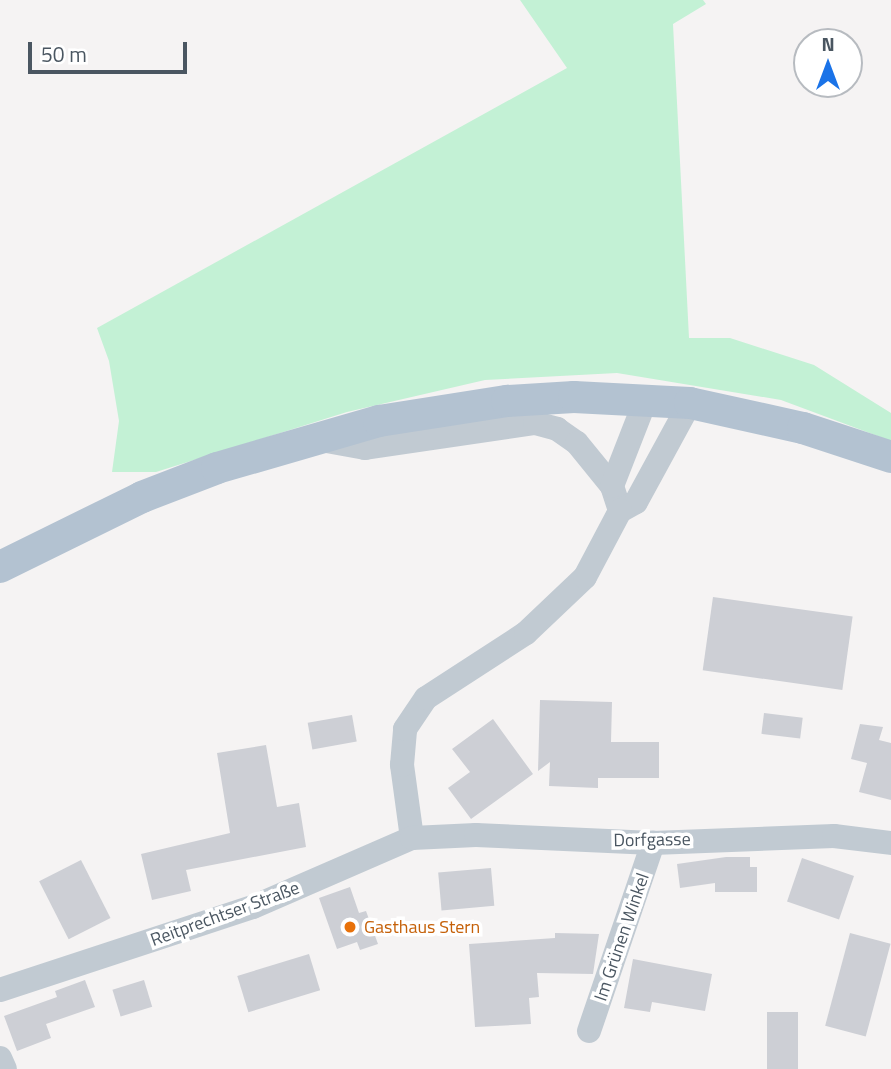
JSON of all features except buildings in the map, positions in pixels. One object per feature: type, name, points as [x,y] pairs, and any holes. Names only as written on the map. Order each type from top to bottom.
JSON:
[{"type":"main road","points":[[0,567],[142,497],[310,438],[379,421],[507,401],[646,399],[690,403],[803,428],[891,457]]},
{"type":"street","points":[[612,486],[646,399]]},
{"type":"street","points":[[412,838],[402,765],[405,729],[426,698],[526,633],[585,577],[620,511],[642,492],[690,403]]},
{"type":"street","points":[[310,438],[365,448],[535,423],[557,429],[578,443],[612,486],[620,511]]},
{"type":"street","points":[[407,804],[452,836]]},
{"type":"street","name":"Dorfgasse","points":[[412,838],[452,836],[653,843],[834,836],[891,843]]},
{"type":"street","name":"Reitprechtser Straße","points":[[0,990],[253,907],[412,838]]},
{"type":"street","name":"Im Grünen Winkel","points":[[589,1031],[653,843]]},
{"type":"street","points":[[0,1058],[5,1069]]},
{"type":"green space","points":[[520,0],[703,0],[706,4],[673,24],[689,338],[730,338],[814,365],[891,413],[891,441],[781,400],[617,373],[485,380],[347,412],[156,472],[112,472],[119,421],[109,361],[97,328],[567,68]]},
{"type":"place","name":"Gasthaus Stern","points":[[350,927]]}]
